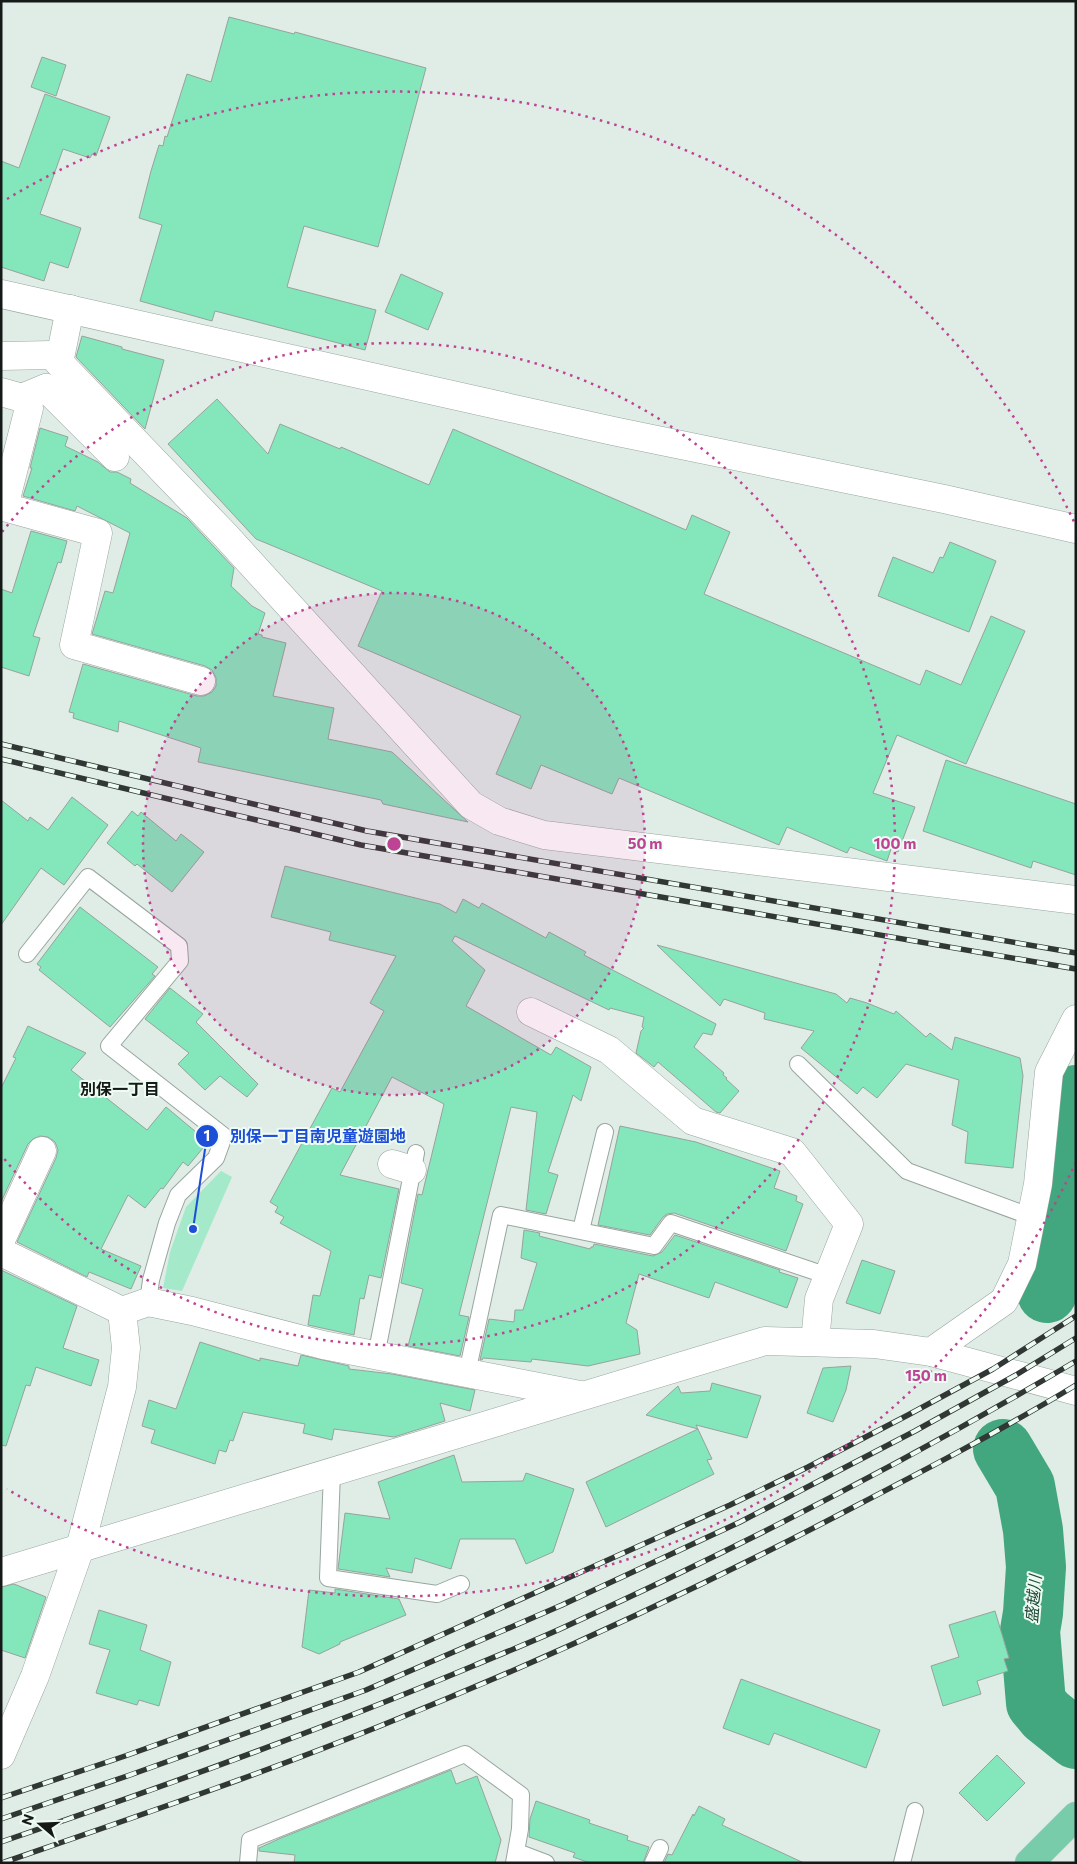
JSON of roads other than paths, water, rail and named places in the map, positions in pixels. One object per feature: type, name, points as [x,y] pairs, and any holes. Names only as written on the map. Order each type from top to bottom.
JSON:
[{"type":"highway","points":[[1029,1863],[1076,1816]]},
{"type":"street","points":[[1,294],[613,431],[944,499],[1076,529]]},
{"type":"street","points":[[59,363],[70,309]]},
{"type":"street","points":[[1,356],[52,355],[226,536],[471,805],[499,822],[544,835],[1076,900]]},
{"type":"street","points":[[12,395],[46,388],[115,457]]},
{"type":"street","points":[[12,395],[29,408],[2,510],[98,533],[74,645],[201,681]]},
{"type":"street","points":[[531,1012],[610,1050],[693,1122],[792,1152],[850,1224],[819,1299],[815,1342]]},
{"type":"street","points":[[931,1352],[1004,1301],[1022,1264],[1038,1184],[1049,1072],[1076,1019]]},
{"type":"street","points":[[1,1240],[42,1151]]},
{"type":"street","points":[[1,1252],[122,1312],[148,1302],[192,1311],[323,1345],[584,1396]]},
{"type":"street","points":[[1,1755],[34,1676],[80,1548],[122,1387],[126,1348],[122,1312]]},
{"type":"street","points":[[1,1572],[765,1341],[874,1344],[931,1352],[1076,1391]]},
{"type":"lane","points":[[27,954],[88,877],[179,946],[180,961],[109,1046],[224,1136],[216,1158],[178,1195],[167,1222],[151,1280],[148,1302]]},
{"type":"lane","points":[[798,1064],[907,1171],[1032,1217]]},
{"type":"lane","points":[[581,1230],[605,1132]]},
{"type":"lane","points":[[376,1356],[406,1163]]},
{"type":"lane","points":[[467,1373],[501,1214],[654,1246],[671,1223],[828,1276]]},
{"type":"lane","points":[[332,1472],[328,1578],[437,1594],[461,1584]]},
{"type":"lane","points":[[248,1863],[250,1840],[465,1754],[521,1795],[516,1858],[546,1863]]},
{"type":"lane","points":[[902,1863],[915,1811]]},
{"type":"waterway","name":"盛越川","points":[[1047,1293],[1059,1247],[1076,1095]]},
{"type":"waterway","name":"盛越川","points":[[1003,1449],[1025,1486],[1033,1530],[1036,1567],[1030,1631],[1036,1703],[1046,1715],[1076,1739]]},
{"type":"railway","points":[[1,744],[367,831],[1076,953]]},
{"type":"railway","points":[[1,759],[361,845],[1076,969]]},
{"type":"railway","points":[[1,1798],[125,1756],[359,1672],[730,1505],[808,1467],[993,1369],[1076,1316]]},
{"type":"railway","points":[[1,1819],[130,1775],[366,1690],[562,1605],[740,1522],[915,1431],[1016,1375],[1076,1338]]},
{"type":"railway","points":[[1,1842],[179,1780],[297,1736],[415,1690],[559,1630],[764,1532],[953,1432],[1076,1361]]},
{"type":"railway","points":[[2,1863],[286,1762],[440,1702],[558,1651],[675,1597],[791,1540],[906,1480],[1076,1385]]},
{"type":"place","name":"別保一丁目南児童遊園地","points":[[193,1229]]},
{"type":"district","name":"別保一丁目","points":[[120,1089]]}]
